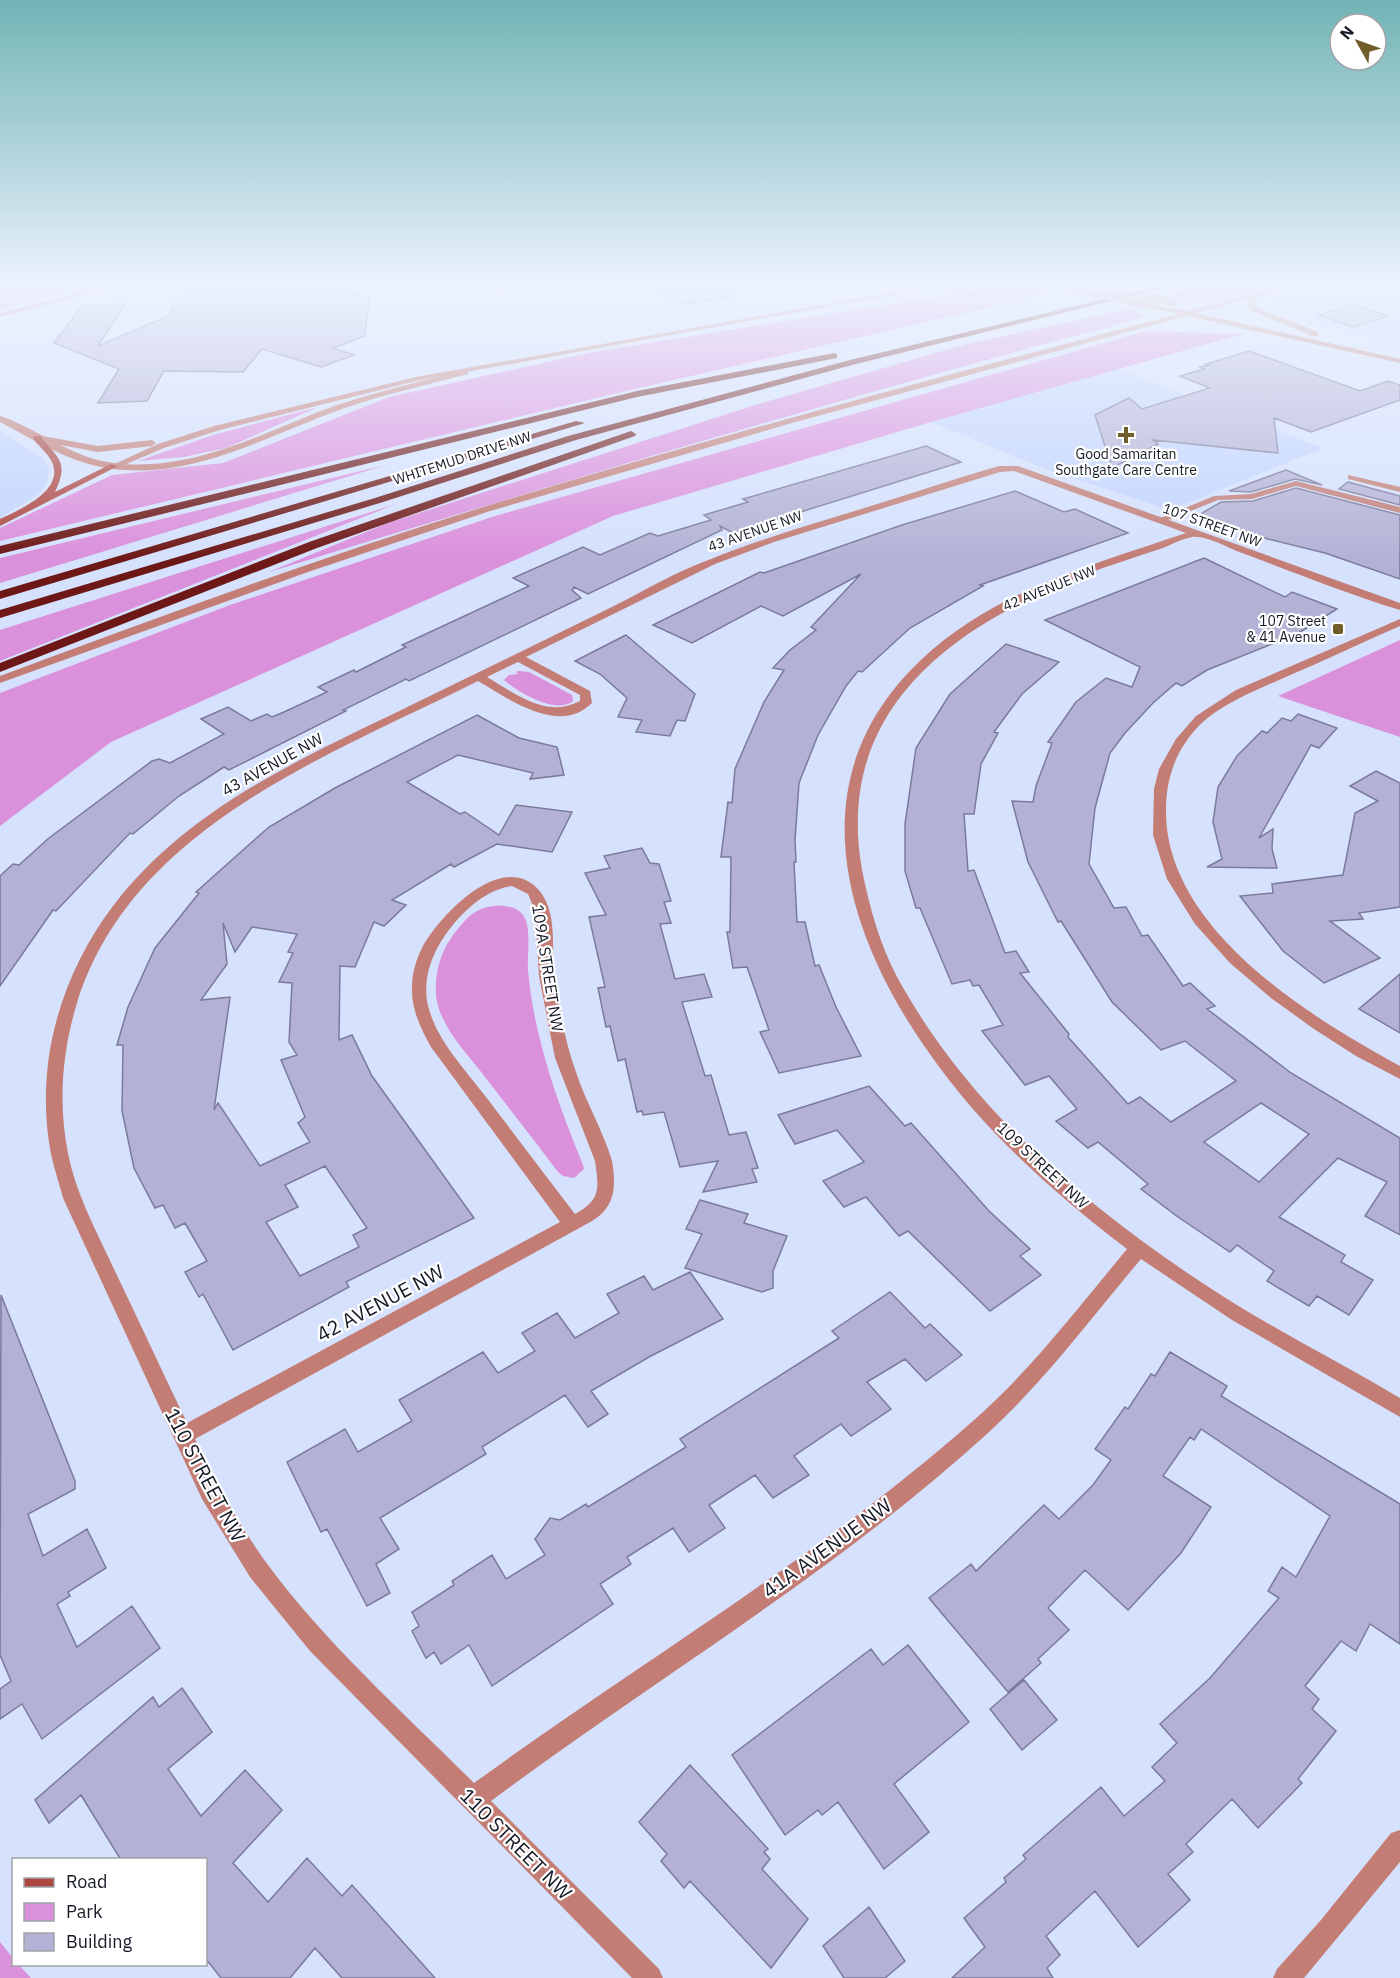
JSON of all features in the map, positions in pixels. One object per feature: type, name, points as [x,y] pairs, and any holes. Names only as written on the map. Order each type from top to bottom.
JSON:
[{"type":"highway","points":[[0,550],[637,394],[742,375]]},
{"type":"highway","name":"WHITEMUD DRIVE NW","points":[[645,405],[768,375]]},
{"type":"highway","name":"WHITEMUD DRIVE NW","points":[[0,614],[783,375]]},
{"type":"highway","points":[[0,668],[245,568],[400,511],[791,375]]},
{"type":"highway","name":"WHITEMUD DRIVE NW","points":[[0,595],[370,483],[624,411]]},
{"type":"main road","points":[[26,510],[51,491],[59,473],[56,460],[37,438]]},
{"type":"main road","points":[[0,523],[114,466]]},
{"type":"street","points":[[114,466],[188,438],[332,399],[445,375]]},
{"type":"street","points":[[0,419],[74,456],[114,466],[157,466],[211,458],[235,451],[343,406],[453,375]]},
{"type":"street","points":[[0,680],[246,589],[493,508],[626,467],[961,375]]},
{"type":"street","points":[[37,438],[98,449],[188,438]]},
{"type":"street","name":"107 STREET NW","points":[[1015,468],[1400,607]]},
{"type":"street","name":"43 AVENUE NW","points":[[112,918],[146,875],[188,836],[231,805],[288,771],[477,676],[676,578],[736,552],[999,469],[1015,468]]},
{"type":"street","name":"42 AVENUE NW","points":[[852,795],[868,737],[885,709],[905,682],[954,638],[1006,604],[1195,533]]},
{"type":"street","points":[[1400,622],[1227,700],[1190,729],[1169,761],[1157,805],[1161,841],[1179,889],[1215,937],[1269,989],[1324,1030],[1400,1073]]},
{"type":"street","points":[[477,676],[549,713],[569,712],[586,703],[586,693],[517,657]]},
{"type":"street","name":"109 STREET NW","points":[[852,795],[849,828],[854,873],[863,918],[883,968],[912,1017],[969,1093],[1020,1148],[1139,1248],[1215,1300],[1400,1408]]},
{"type":"street","name":"109A STREET NW","points":[[572,1224],[437,1042],[423,1018],[419,988],[423,963],[433,941],[450,918],[470,898],[494,886],[511,882],[525,885],[537,897],[543,915],[546,971],[562,1051],[568,1072],[604,1161],[608,1178],[607,1191],[599,1208]]},
{"type":"street","name":"110 STREET NW","points":[[112,918],[85,964],[62,1022],[53,1077],[54,1129],[72,1198],[181,1436],[231,1529],[288,1607],[318,1643],[650,1978]]},
{"type":"street","name":"42 AVENUE NW","points":[[181,1436],[599,1208]]},
{"type":"street","name":"41A AVENUE NW","points":[[472,1800],[867,1522],[981,1427],[1030,1380],[1139,1248]]},
{"type":"street","points":[[1286,1978],[1330,1929],[1400,1842]]},
{"type":"lane","points":[[1352,477],[1400,490]]},
{"type":"lane","points":[[1160,520],[1217,498],[1252,496],[1296,483],[1400,510]]},
{"type":"shaded area","name":"Good Samaritan Southgate Care Centre","points":[[1095,375],[1133,375],[1323,448],[1170,510],[1048,470],[931,422]]},
{"type":"shaded area","points":[[0,431],[37,454],[45,461],[49,471],[48,479],[41,492],[0,518]]},
{"type":"green space","points":[[487,375],[694,375],[0,541],[0,528],[112,475],[223,463],[389,397]]},
{"type":"green space","points":[[858,375],[931,375],[488,505],[269,572],[388,523],[752,406]]},
{"type":"green space","points":[[990,375],[1097,375],[613,516],[111,742],[0,826],[0,693],[230,605],[495,516]]},
{"type":"green space","points":[[318,407],[226,448],[183,457],[138,461],[213,435]]},
{"type":"green space","points":[[386,465],[0,583],[0,558]]},
{"type":"green space","points":[[396,504],[0,661],[0,630]]},
{"type":"green space","points":[[1400,640],[1400,737],[1278,696]]},
{"type":"green space","points":[[516,672],[529,672],[572,695],[573,701],[566,705],[547,704],[528,696],[504,680],[509,675],[518,674]]},
{"type":"green space","points":[[493,906],[514,908],[526,920],[528,970],[535,1020],[548,1069],[584,1169],[574,1178],[563,1176],[558,1172],[454,1038],[437,1003],[437,974],[446,946],[464,921],[479,910]]},
{"type":"green space","points":[[0,1942],[12,1957],[12,1966],[20,1966],[31,1978],[0,1978]]},
{"type":"building","points":[[115,375],[162,375],[147,401],[98,403]]},
{"type":"building","points":[[1316,375],[1360,391],[1388,381],[1400,385],[1400,400],[1311,432],[1274,418],[1278,453],[1153,440],[1158,444],[1112,468],[1095,415],[1129,398],[1142,409],[1210,388],[1180,376]]},
{"type":"building","points":[[926,446],[961,462],[733,533],[720,526],[722,530],[588,594],[574,587],[572,590],[581,598],[409,681],[406,679],[229,770],[224,767],[179,796],[133,834],[130,833],[56,911],[53,910],[0,986],[0,876],[13,864],[19,865],[49,838],[152,761],[159,759],[170,763],[224,734],[201,719],[228,707],[251,721],[267,714],[272,717],[284,712],[327,692],[318,687],[354,670],[356,672],[406,647],[402,645],[529,586],[513,578],[583,547],[600,555],[650,533],[658,536],[711,520],[704,515],[748,502],[743,499]]},
{"type":"building","points":[[1286,470],[1322,485],[1295,479],[1251,492],[1229,491]]},
{"type":"building","points":[[1348,482],[1400,496],[1400,505],[1339,489]]},
{"type":"building","points":[[1296,488],[1400,515],[1400,579],[1325,553],[1268,539],[1197,516],[1221,502],[1253,501]]},
{"type":"building","points":[[1015,491],[1064,512],[1075,509],[1128,533],[980,585],[983,586],[910,628],[862,672],[858,671],[846,686],[818,735],[799,783],[795,840],[796,862],[794,862],[797,922],[805,922],[815,966],[819,965],[836,1007],[861,1056],[779,1073],[760,1032],[769,1030],[747,967],[733,968],[727,932],[730,932],[731,857],[721,857],[728,802],[732,803],[735,769],[764,702],[784,670],[773,668],[790,650],[816,630],[811,627],[861,574],[783,616],[761,606],[692,643],[653,625],[760,572],[764,573],[902,525]]},
{"type":"building","points":[[1204,558],[1285,597],[1292,592],[1337,609],[1297,634],[1207,670],[1182,686],[1176,683],[1153,703],[1110,753],[1095,808],[1089,864],[1114,908],[1126,907],[1142,936],[1148,935],[1183,986],[1190,983],[1215,1006],[1207,1009],[1291,1073],[1400,1138],[1400,1235],[1365,1216],[1387,1182],[1338,1158],[1279,1217],[1345,1255],[1341,1262],[1373,1280],[1349,1315],[1317,1296],[1309,1306],[1267,1281],[1274,1271],[1237,1245],[1230,1252],[1178,1217],[1141,1189],[1148,1184],[1098,1142],[1088,1148],[1056,1121],[1077,1109],[1049,1076],[1025,1085],[982,1031],[1003,1025],[979,985],[973,986],[970,980],[952,984],[920,908],[916,908],[905,871],[905,824],[916,748],[950,694],[1006,644],[1059,662],[1022,694],[994,732],[998,733],[981,764],[974,814],[964,814],[968,871],[974,870],[1005,953],[1016,951],[1029,972],[1020,973],[1069,1034],[1068,1037],[1128,1104],[1140,1097],[1171,1122],[1236,1081],[1185,1041],[1161,1050],[1112,1002],[1061,921],[1058,922],[1028,862],[1012,801],[1033,802],[1036,786],[1052,743],[1048,742],[1076,702],[1106,678],[1132,687],[1140,667],[1045,620]],"holes":[[[1261,1103],[1309,1134],[1259,1182],[1204,1142]]]},
{"type":"building","points":[[626,635],[695,694],[685,721],[677,720],[670,736],[636,732],[642,720],[618,717],[627,698],[600,674],[575,661]]},
{"type":"building","points":[[1298,714],[1337,728],[1319,748],[1311,745],[1259,838],[1273,829],[1272,849],[1277,868],[1207,867],[1222,859],[1213,822],[1218,787],[1237,756],[1262,731],[1267,733],[1282,718],[1291,721]]},
{"type":"building","points":[[477,715],[519,738],[557,747],[564,775],[530,779],[533,773],[458,755],[407,782],[460,814],[465,812],[499,835],[516,805],[572,812],[552,852],[497,844],[454,867],[451,864],[392,900],[406,905],[384,926],[374,922],[355,967],[340,966],[339,1040],[352,1035],[372,1076],[474,1218],[346,1282],[349,1287],[233,1350],[203,1294],[199,1297],[185,1272],[207,1261],[185,1223],[175,1228],[163,1205],[155,1208],[134,1168],[122,1111],[123,1045],[117,1045],[128,1007],[155,948],[199,893],[196,892],[269,827],[335,788]],"holes":[[[223,923],[235,952],[252,927],[297,934],[288,952],[293,953],[279,982],[292,983],[289,1042],[297,1055],[281,1060],[305,1117],[298,1123],[310,1142],[260,1166],[218,1103],[214,1110],[230,997],[201,1000],[227,964]],[[325,1166],[367,1228],[353,1235],[359,1247],[300,1276],[266,1222],[298,1207],[285,1185]]]},
{"type":"building","points":[[1376,771],[1400,783],[1400,907],[1359,913],[1363,919],[1330,921],[1380,958],[1324,983],[1283,951],[1240,896],[1273,893],[1272,884],[1343,875],[1355,813],[1378,801],[1350,786]]},
{"type":"building","points":[[642,848],[650,863],[659,864],[671,901],[664,902],[671,923],[660,924],[675,979],[704,974],[712,997],[682,1002],[705,1076],[711,1075],[729,1135],[746,1132],[758,1168],[752,1169],[757,1182],[703,1192],[718,1161],[680,1167],[664,1112],[643,1115],[642,1111],[637,1112],[625,1059],[618,1061],[610,1026],[606,1027],[598,988],[605,987],[589,917],[606,915],[585,873],[610,868],[604,856]]},
{"type":"building","points":[[1400,974],[1400,1033],[1359,1009]]},
{"type":"building","points":[[869,1086],[905,1126],[911,1123],[989,1211],[1030,1249],[1020,1256],[1041,1275],[990,1311],[908,1231],[899,1236],[866,1197],[844,1207],[823,1181],[864,1162],[837,1130],[795,1144],[778,1115]]},
{"type":"building","points":[[700,1200],[748,1214],[744,1223],[787,1236],[773,1271],[773,1288],[762,1292],[685,1268],[702,1234],[686,1229]]},
{"type":"building","points":[[690,1272],[723,1319],[649,1357],[591,1391],[608,1414],[588,1427],[565,1395],[482,1447],[486,1454],[380,1518],[399,1549],[376,1564],[390,1593],[367,1606],[327,1529],[321,1532],[287,1462],[345,1429],[358,1452],[412,1421],[399,1400],[483,1352],[498,1373],[535,1351],[522,1333],[557,1313],[575,1338],[619,1313],[607,1294],[644,1276],[653,1290]]},
{"type":"building","points":[[890,1292],[925,1328],[930,1324],[962,1355],[926,1381],[905,1359],[867,1382],[891,1409],[851,1436],[841,1424],[794,1456],[809,1475],[773,1498],[755,1475],[709,1505],[725,1528],[689,1552],[673,1528],[627,1557],[631,1564],[600,1584],[613,1604],[492,1686],[469,1645],[441,1664],[434,1652],[426,1658],[412,1631],[419,1626],[412,1612],[454,1585],[452,1581],[492,1555],[506,1579],[545,1555],[535,1539],[550,1518],[560,1520],[586,1504],[588,1507],[686,1447],[680,1439],[839,1338],[832,1331]]},
{"type":"building","points":[[1,1295],[75,1481],[75,1489],[28,1514],[43,1556],[87,1529],[106,1568],[68,1592],[70,1596],[57,1604],[77,1647],[132,1606],[160,1648],[42,1739],[22,1704],[0,1719],[0,1689],[11,1681],[0,1655]]},
{"type":"building","points":[[1170,1352],[1227,1386],[1221,1396],[1400,1504],[1400,1644],[1370,1624],[1356,1651],[1341,1641],[1305,1686],[1319,1699],[1312,1709],[1336,1731],[1298,1779],[1302,1783],[1258,1828],[1232,1799],[1186,1844],[1193,1852],[1168,1874],[1190,1900],[1138,1947],[1095,1891],[1046,1936],[1060,1955],[1047,1968],[1053,1978],[952,1978],[985,1947],[964,1918],[1006,1882],[1004,1878],[1026,1859],[1023,1855],[1101,1787],[1124,1816],[1165,1781],[1152,1767],[1177,1743],[1160,1724],[1210,1678],[1279,1598],[1268,1591],[1282,1567],[1296,1577],[1330,1516],[1201,1429],[1194,1440],[1190,1437],[1163,1476],[1211,1507],[1181,1553],[1128,1610],[1085,1570],[1048,1608],[1069,1630],[1038,1659],[1041,1663],[1008,1692],[929,1598],[971,1564],[976,1571],[1044,1505],[1059,1519],[1093,1485],[1111,1460],[1095,1449],[1125,1407],[1128,1409],[1151,1374],[1155,1376]]},
{"type":"building","points":[[908,1645],[969,1722],[894,1784],[929,1832],[884,1869],[838,1802],[822,1815],[818,1810],[785,1835],[732,1755],[871,1649],[883,1665]]},
{"type":"building","points":[[1024,1680],[1057,1720],[1022,1750],[990,1709]]},
{"type":"building","points":[[182,1688],[212,1732],[168,1769],[201,1816],[245,1770],[282,1810],[233,1863],[268,1902],[307,1858],[342,1896],[352,1885],[435,1978],[342,1978],[315,1948],[290,1978],[221,1978],[207,1960],[207,1858],[120,1858],[81,1795],[49,1823],[35,1800],[153,1697],[159,1707]]},
{"type":"building","points":[[690,1765],[768,1849],[764,1852],[770,1859],[762,1869],[808,1919],[771,1968],[690,1881],[684,1888],[661,1861],[667,1854],[639,1822]]},
{"type":"building","points":[[869,1907],[905,1961],[885,1978],[844,1978],[823,1946]]},
{"type":"place","name":"Good Samaritan Southgate Care Centre","points":[[1126,435]]},
{"type":"place","name":"107 Street & 41 Avenue","points":[[1338,629]]}]
